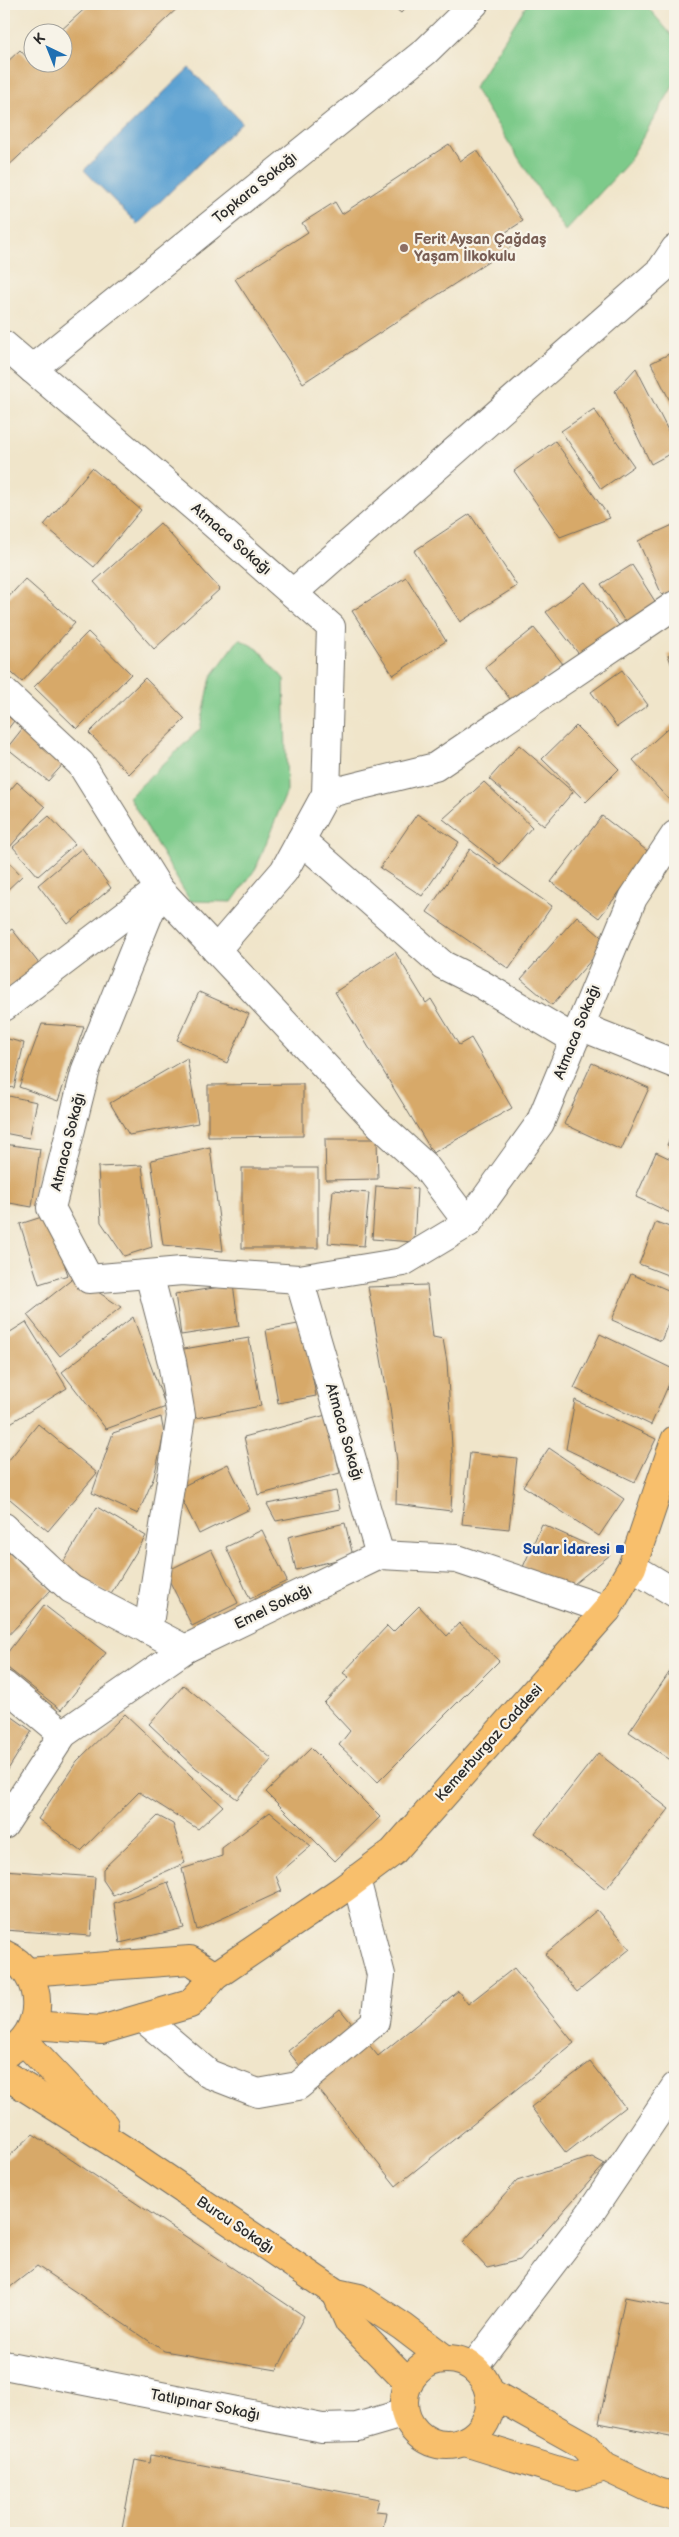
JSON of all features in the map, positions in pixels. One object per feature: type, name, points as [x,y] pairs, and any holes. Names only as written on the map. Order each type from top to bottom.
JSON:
[{"type":"main road","name":"Kemerburgaz Caddesi","points":[[20,2040],[101,2030],[190,2004],[215,1976],[356,1880],[393,1852],[608,1610],[632,1567],[675,1440]]},
{"type":"main road","points":[[4,1954],[13,1958],[27,1972],[35,1989],[37,2008],[20,2040]]},
{"type":"main road","points":[[27,1972],[190,1960],[215,1976]]},
{"type":"main road","name":"Burcu Sokağı","points":[[20,2040],[135,2157]]},
{"type":"main road","name":"Burcu Sokağı","points":[[4,2074],[135,2157],[336,2294],[359,2298],[402,2327],[444,2359]]},
{"type":"main road","points":[[336,2294],[349,2322],[409,2383]]},
{"type":"main road","points":[[444,2359],[460,2361],[473,2368],[483,2378],[489,2392],[490,2407],[486,2422],[477,2433],[465,2442],[450,2446],[435,2444],[422,2437],[412,2427],[405,2413],[404,2398],[409,2383],[424,2367],[444,2359]]},
{"type":"main road","points":[[489,2392],[584,2445],[605,2468],[658,2492],[675,2497]]},
{"type":"main road","points":[[465,2442],[575,2476],[605,2468]]},
{"type":"street","name":"Topkara Sokağı","points":[[32,369],[426,50],[474,4]]},
{"type":"street","points":[[292,593],[661,270],[675,249]]},
{"type":"street","name":"Atmaca Sokağı","points":[[4,345],[331,627],[326,794],[284,871],[216,950]]},
{"type":"street","points":[[326,794],[435,767],[675,605]]},
{"type":"street","points":[[4,692],[81,764],[159,889],[380,1125],[425,1166],[468,1223]]},
{"type":"street","name":"Atmaca Sokağı","points":[[159,889],[86,1069],[51,1208],[89,1279],[182,1271],[300,1279],[403,1262],[468,1223],[540,1123],[633,898],[675,835]]},
{"type":"street","points":[[301,840],[443,965],[577,1033],[675,1064]]},
{"type":"street","points":[[4,1007],[159,889]]},
{"type":"street","points":[[148,1630],[181,1416],[172,1362],[149,1274]]},
{"type":"street","name":"Atmaca Sokağı","points":[[300,1279],[380,1555]]},
{"type":"street","points":[[4,1527],[72,1589],[185,1649]]},
{"type":"street","name":"Emel Sokağı","points":[[4,1825],[63,1734],[185,1649],[380,1555],[457,1559],[608,1610]]},
{"type":"street","points":[[632,1567],[675,1593]]},
{"type":"street","points":[[4,1685],[63,1734]]},
{"type":"street","points":[[143,2018],[209,2074],[258,2093],[298,2086],[375,2022],[381,1975],[356,1880]]},
{"type":"street","points":[[473,2368],[589,2215],[675,2087]]},
{"type":"street","name":"Tatlıpınar Sokağı","points":[[4,2365],[322,2428],[357,2427],[405,2413]]},
{"type":"green space","points":[[527,4],[645,4],[675,39],[675,83],[627,164],[565,231],[474,88]]},
{"type":"green space","points":[[239,639],[258,649],[284,679],[287,791],[256,868],[232,902],[190,901],[129,797],[200,729],[211,677]]},
{"type":"water","points":[[189,68],[242,122],[137,224],[84,170]]},
{"type":"building","points":[[90,4],[182,4],[4,170],[4,65],[20,50],[22,52],[22,72],[72,72],[72,22],[70,22]]},
{"type":"building","points":[[390,4],[409,4],[401,13]]},
{"type":"building","points":[[449,144],[460,161],[477,150],[523,221],[503,234],[511,247],[303,383],[235,279],[308,232],[302,223],[335,202],[342,214]]},
{"type":"building","points":[[675,351],[675,411],[651,363]]},
{"type":"building","points":[[636,368],[675,444],[675,451],[651,464],[615,391]]},
{"type":"building","points":[[594,409],[634,466],[601,489],[561,431]]},
{"type":"building","points":[[555,441],[610,518],[560,537],[514,471]]},
{"type":"building","points":[[92,468],[141,510],[94,567],[44,525]]},
{"type":"building","points":[[470,514],[517,586],[460,622],[414,551]]},
{"type":"building","points":[[160,523],[220,589],[154,649],[94,582]]},
{"type":"building","points":[[675,524],[675,590],[662,595],[638,541]]},
{"type":"building","points":[[632,565],[658,606],[627,625],[601,584]]},
{"type":"building","points":[[406,577],[446,641],[393,675],[352,611]]},
{"type":"building","points":[[25,579],[75,623],[22,682],[4,666],[4,602]]},
{"type":"building","points":[[585,582],[621,628],[582,658],[546,612]]},
{"type":"building","points":[[534,628],[563,664],[514,704],[485,667]]},
{"type":"building","points":[[88,632],[131,674],[77,729],[34,687]]},
{"type":"building","points":[[675,653],[675,674],[668,655]]},
{"type":"building","points":[[622,670],[648,705],[617,727],[591,692]]},
{"type":"building","points":[[145,678],[185,719],[129,774],[89,733]]},
{"type":"building","points":[[4,713],[14,721],[4,734]]},
{"type":"building","points":[[675,722],[675,796],[670,801],[633,760]]},
{"type":"building","points":[[26,724],[67,760],[48,781],[7,748]]},
{"type":"building","points":[[576,726],[619,769],[586,802],[542,759]]},
{"type":"building","points":[[519,745],[573,792],[544,826],[489,779]]},
{"type":"building","points":[[17,782],[45,807],[9,848],[4,843],[4,797]]},
{"type":"building","points":[[484,782],[532,827],[500,864],[443,819]]},
{"type":"building","points":[[417,814],[459,842],[422,896],[380,868]]},
{"type":"building","points":[[49,816],[75,844],[38,876],[13,847]]},
{"type":"building","points":[[602,816],[650,853],[599,918],[551,882]]},
{"type":"building","points":[[82,848],[111,888],[68,924],[38,885]]},
{"type":"building","points":[[470,849],[552,906],[509,969],[427,912]]},
{"type":"building","points":[[4,857],[22,876],[5,892],[4,891]]},
{"type":"building","points":[[577,916],[607,942],[552,1005],[521,979]]},
{"type":"building","points":[[12,929],[40,965],[4,992],[4,935]]},
{"type":"building","points":[[395,952],[426,1003],[431,999],[459,1045],[471,1038],[512,1108],[433,1153],[335,992]]},
{"type":"building","points":[[199,992],[249,1014],[227,1063],[177,1040]]},
{"type":"building","points":[[42,1024],[84,1027],[58,1101],[19,1087]]},
{"type":"building","points":[[4,1038],[24,1043],[14,1088],[4,1086]]},
{"type":"building","points":[[187,1058],[198,1123],[129,1135],[110,1103]]},
{"type":"building","points":[[592,1063],[649,1088],[621,1150],[564,1124]]},
{"type":"building","points":[[303,1084],[303,1136],[208,1137],[208,1085]]},
{"type":"building","points":[[4,1095],[37,1102],[29,1138],[4,1133]]},
{"type":"building","points":[[675,1128],[675,1149],[667,1145]]},
{"type":"building","points":[[325,1139],[377,1139],[378,1179],[326,1180]]},
{"type":"building","points":[[4,1144],[40,1149],[32,1207],[4,1202]]},
{"type":"building","points":[[210,1147],[223,1251],[163,1245],[151,1160]]},
{"type":"building","points":[[656,1152],[675,1161],[675,1215],[636,1197]]},
{"type":"building","points":[[142,1165],[152,1247],[124,1256],[101,1222],[98,1167]]},
{"type":"building","points":[[242,1168],[318,1168],[318,1248],[242,1248]]},
{"type":"building","points":[[376,1186],[417,1189],[414,1242],[372,1239]]},
{"type":"building","points":[[333,1190],[369,1193],[364,1246],[328,1243]]},
{"type":"building","points":[[48,1215],[68,1275],[39,1284],[20,1224]]},
{"type":"building","points":[[656,1222],[675,1229],[675,1278],[639,1264]]},
{"type":"building","points":[[631,1274],[675,1293],[675,1306],[661,1341],[612,1320]]},
{"type":"building","points":[[75,1277],[121,1307],[60,1356],[27,1315]]},
{"type":"building","points":[[233,1285],[239,1326],[181,1335],[175,1294]]},
{"type":"building","points":[[427,1285],[433,1337],[443,1339],[447,1362],[453,1464],[451,1511],[396,1504],[397,1462],[390,1408],[368,1287]]},
{"type":"building","points":[[133,1317],[166,1407],[106,1429],[62,1372]]},
{"type":"building","points":[[26,1322],[67,1388],[4,1427],[4,1336]]},
{"type":"building","points":[[303,1323],[316,1396],[278,1403],[266,1330]]},
{"type":"building","points":[[600,1334],[675,1370],[651,1425],[574,1388]]},
{"type":"building","points":[[249,1338],[261,1406],[190,1419],[178,1350]]},
{"type":"building","points":[[575,1400],[656,1439],[635,1482],[566,1449]]},
{"type":"building","points":[[326,1415],[340,1473],[258,1495],[244,1437]]},
{"type":"building","points":[[161,1417],[164,1434],[154,1477],[138,1514],[92,1493],[113,1433]]},
{"type":"building","points":[[38,1424],[97,1473],[48,1531],[4,1494],[4,1466]]},
{"type":"building","points":[[549,1448],[624,1499],[599,1536],[523,1486]]},
{"type":"building","points":[[470,1453],[517,1458],[509,1529],[462,1524]]},
{"type":"building","points":[[228,1464],[250,1509],[199,1534],[177,1489]]},
{"type":"building","points":[[336,1491],[340,1509],[276,1521],[267,1504]]},
{"type":"building","points":[[97,1507],[146,1536],[110,1595],[61,1566]]},
{"type":"building","points":[[345,1523],[353,1556],[296,1570],[288,1537]]},
{"type":"building","points":[[542,1524],[610,1555],[569,1588],[523,1567]]},
{"type":"building","points":[[262,1530],[287,1581],[250,1599],[226,1547]]},
{"type":"building","points":[[4,1547],[51,1590],[4,1640]]},
{"type":"building","points":[[211,1549],[238,1603],[192,1626],[165,1572]]},
{"type":"building","points":[[44,1605],[106,1653],[61,1710],[4,1665],[4,1657]]},
{"type":"building","points":[[419,1606],[447,1636],[459,1623],[499,1661],[378,1782],[339,1745],[350,1731],[324,1703],[349,1677],[343,1673],[387,1626],[393,1632]]},
{"type":"building","points":[[675,1664],[675,1763],[629,1732]]},
{"type":"building","points":[[184,1685],[272,1759],[237,1799],[196,1768],[149,1724]]},
{"type":"building","points":[[4,1711],[32,1731],[4,1776]]},
{"type":"building","points":[[125,1714],[223,1806],[198,1829],[139,1792],[81,1851],[38,1819],[77,1761]]},
{"type":"building","points":[[311,1748],[380,1817],[335,1861],[266,1792]]},
{"type":"building","points":[[598,1753],[669,1809],[606,1889],[535,1833]]},
{"type":"building","points":[[270,1812],[311,1846],[276,1876],[282,1891],[197,1930],[182,1869],[222,1856],[222,1848]]},
{"type":"building","points":[[158,1816],[173,1824],[185,1863],[113,1895],[103,1880],[103,1869]]},
{"type":"building","points":[[4,1870],[95,1877],[91,1936],[4,1930]]},
{"type":"building","points":[[168,1882],[184,1928],[120,1943],[114,1903]]},
{"type":"building","points":[[597,1910],[630,1949],[577,1992],[545,1954]]},
{"type":"building","points":[[514,1968],[574,2043],[396,2186],[288,2051],[340,2009],[378,2056],[458,1991],[468,2004]]},
{"type":"building","points":[[590,2062],[625,2107],[566,2153],[531,2107]]},
{"type":"building","points":[[33,2134],[304,2316],[277,2370],[164,2351],[37,2266],[4,2292],[4,2161]]},
{"type":"building","points":[[592,2157],[605,2164],[520,2260],[487,2268],[463,2242],[517,2181]]},
{"type":"building","points":[[625,2297],[675,2307],[675,2438],[599,2423]]},
{"type":"building","points":[[151,2455],[379,2499],[376,2511],[386,2512],[382,2533],[121,2533],[135,2460],[150,2463]]},
{"type":"place","name":"Ferit Aysan Çağdaş Yaşam İlkokulu","points":[[404,248]]},
{"type":"place","name":"Sular İdaresi","points":[[620,1549]]}]
